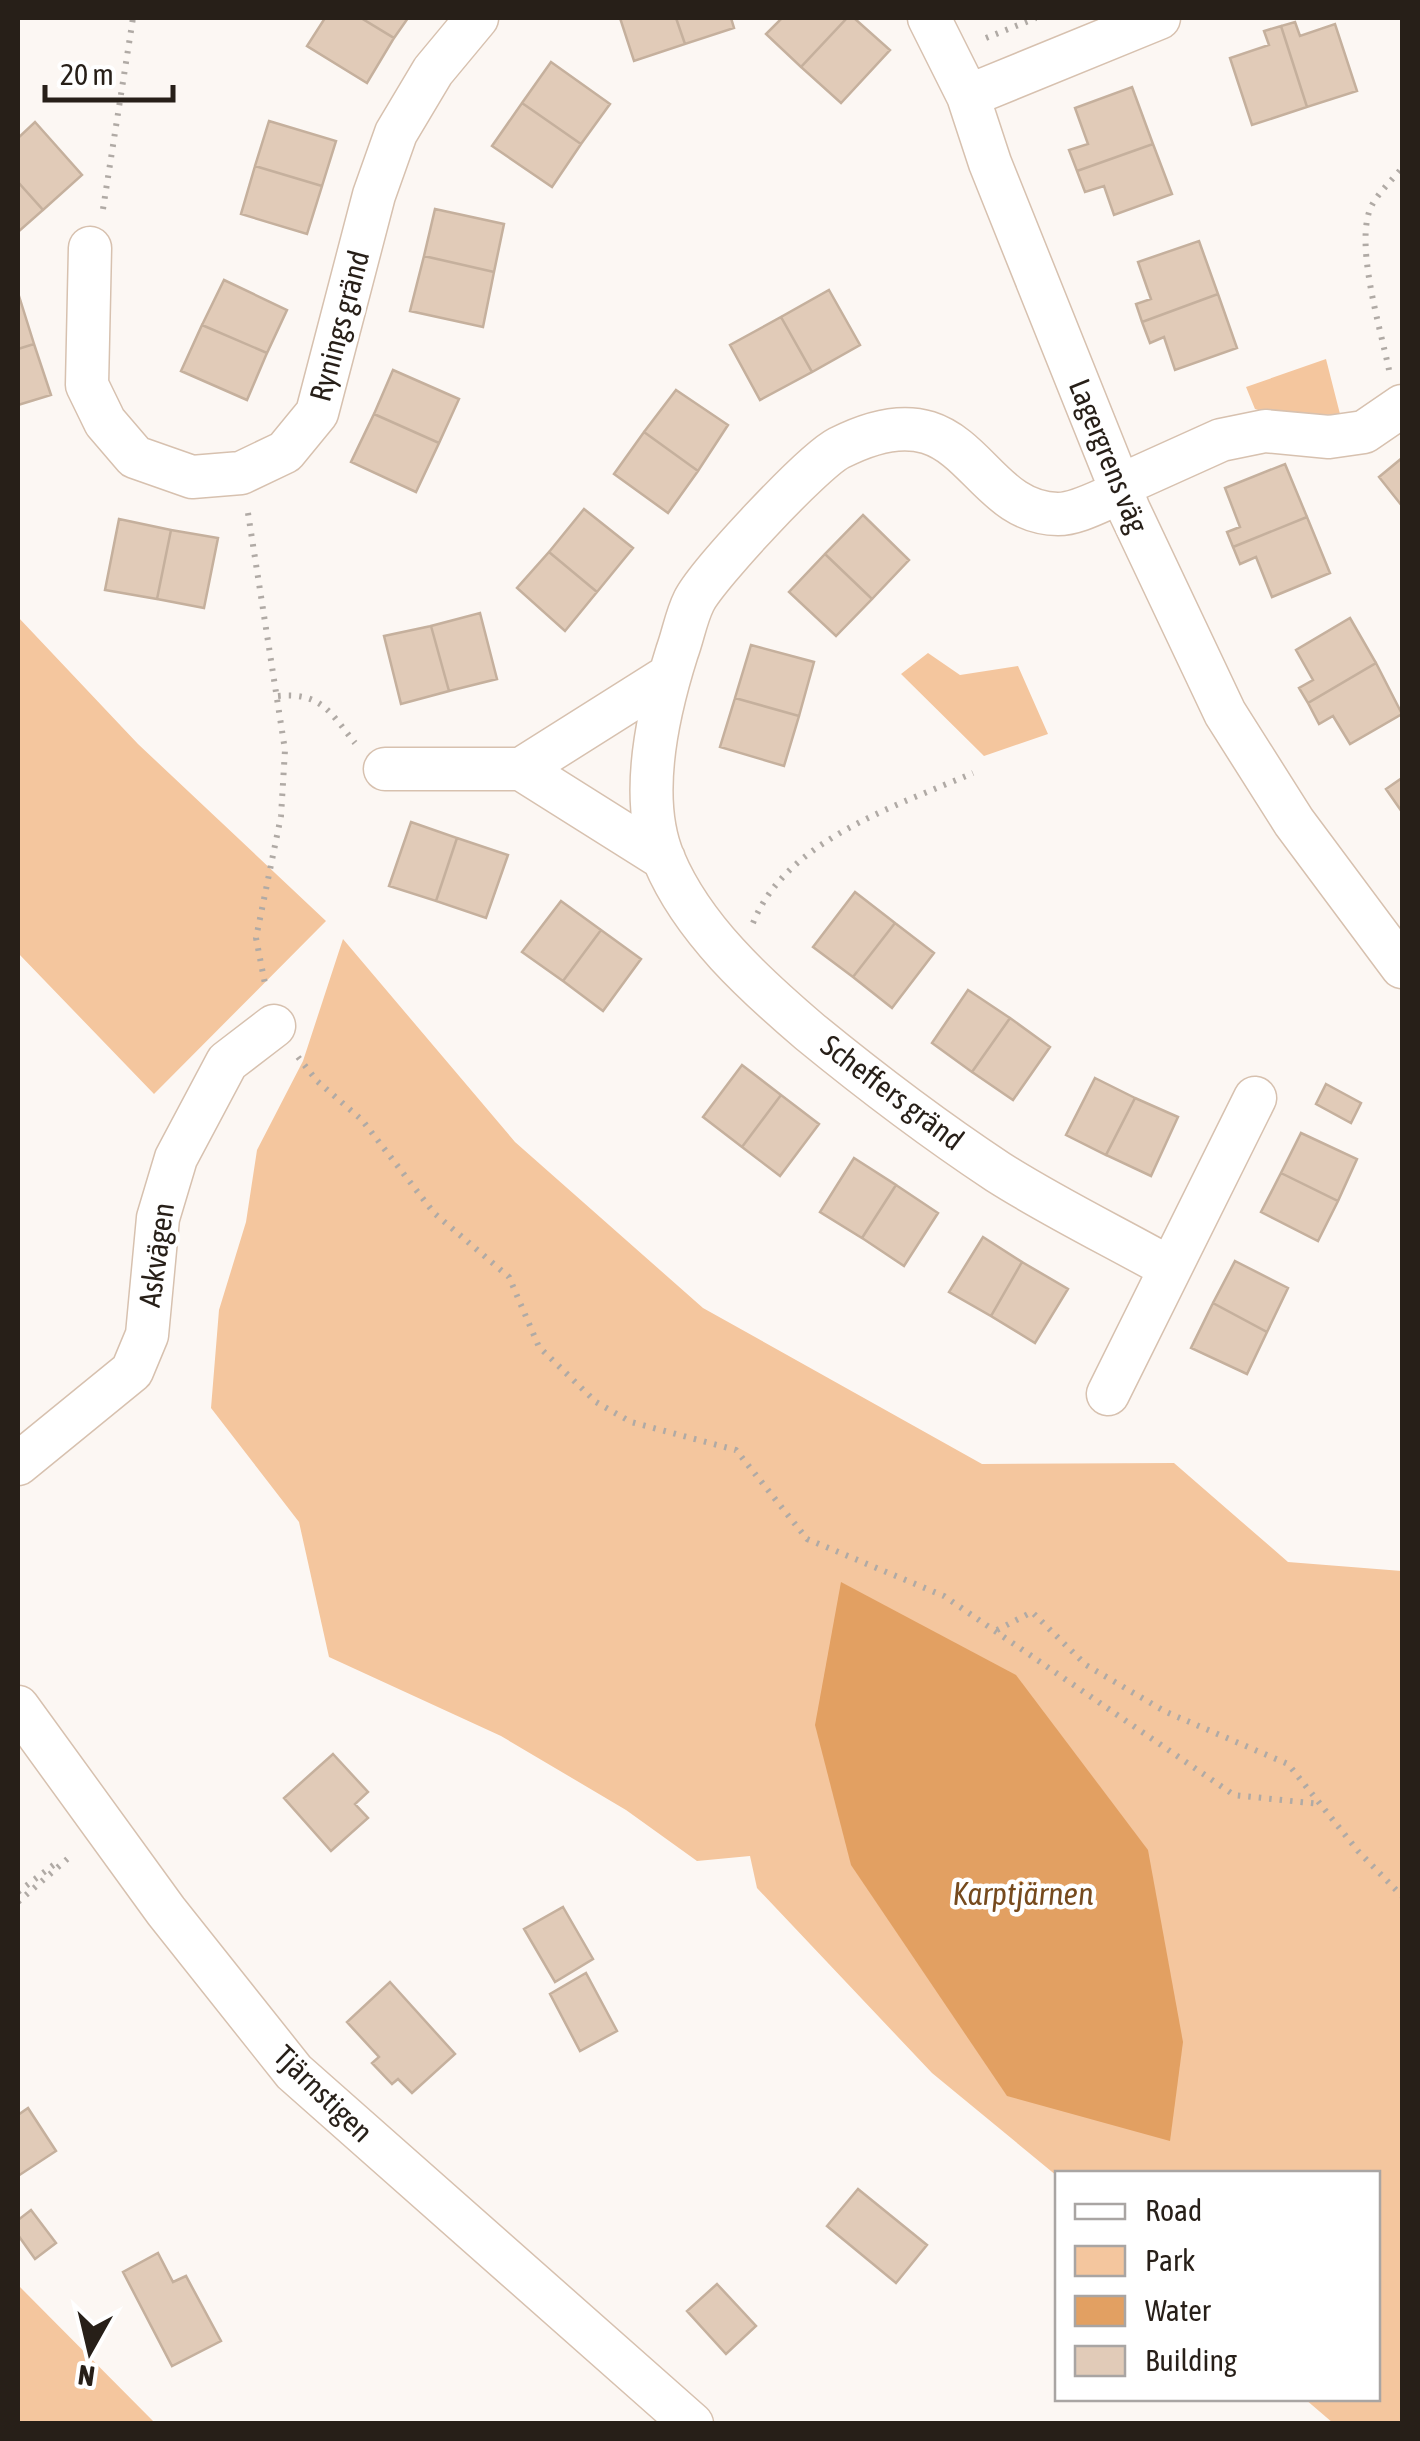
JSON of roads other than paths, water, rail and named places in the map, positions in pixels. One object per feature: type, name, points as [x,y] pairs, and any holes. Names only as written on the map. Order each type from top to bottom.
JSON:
[{"type":"street","name":"Rynings gränd","points":[[90,248],[87,385],[105,422],[135,457],[192,477],[241,472],[285,452],[317,414],[374,195],[396,133],[433,71],[478,18]]},
{"type":"street","points":[[937,36],[968,96],[1158,18]]},
{"type":"street","name":"Lagergrens väg","points":[[968,96],[990,163],[1120,489],[1224,712],[1294,822],[1402,967]]},
{"type":"street","points":[[1120,489],[1221,440],[1265,431],[1329,438],[1364,432],[1400,408]]},
{"type":"street","name":"Scheffers gränd","points":[[1120,489],[1063,514],[1044,513],[1017,502],[942,438],[918,430],[883,430],[835,450],[795,484],[694,600],[670,675],[653,778],[664,860],[702,924],[770,998],[881,1091],[1002,1174],[1170,1268]]},
{"type":"street","points":[[385,769],[521,769],[670,675]]},
{"type":"street","name":"Scheffers gränd","points":[[521,769],[664,860]]},
{"type":"street","name":"Askvägen","points":[[18,1464],[132,1371],[147,1335],[158,1218],[176,1158],[227,1062],[274,1026]]},
{"type":"street","points":[[1108,1394],[1254,1098]]},
{"type":"street","name":"Tjärnstigen","points":[[18,1707],[166,1911],[294,2072],[692,2424]]},
{"type":"water","name":"Karptjärnen","points":[[841,1582],[1016,1675],[1148,1850],[1183,2042],[1170,2141],[1007,2096],[851,1865],[815,1725]]}]
